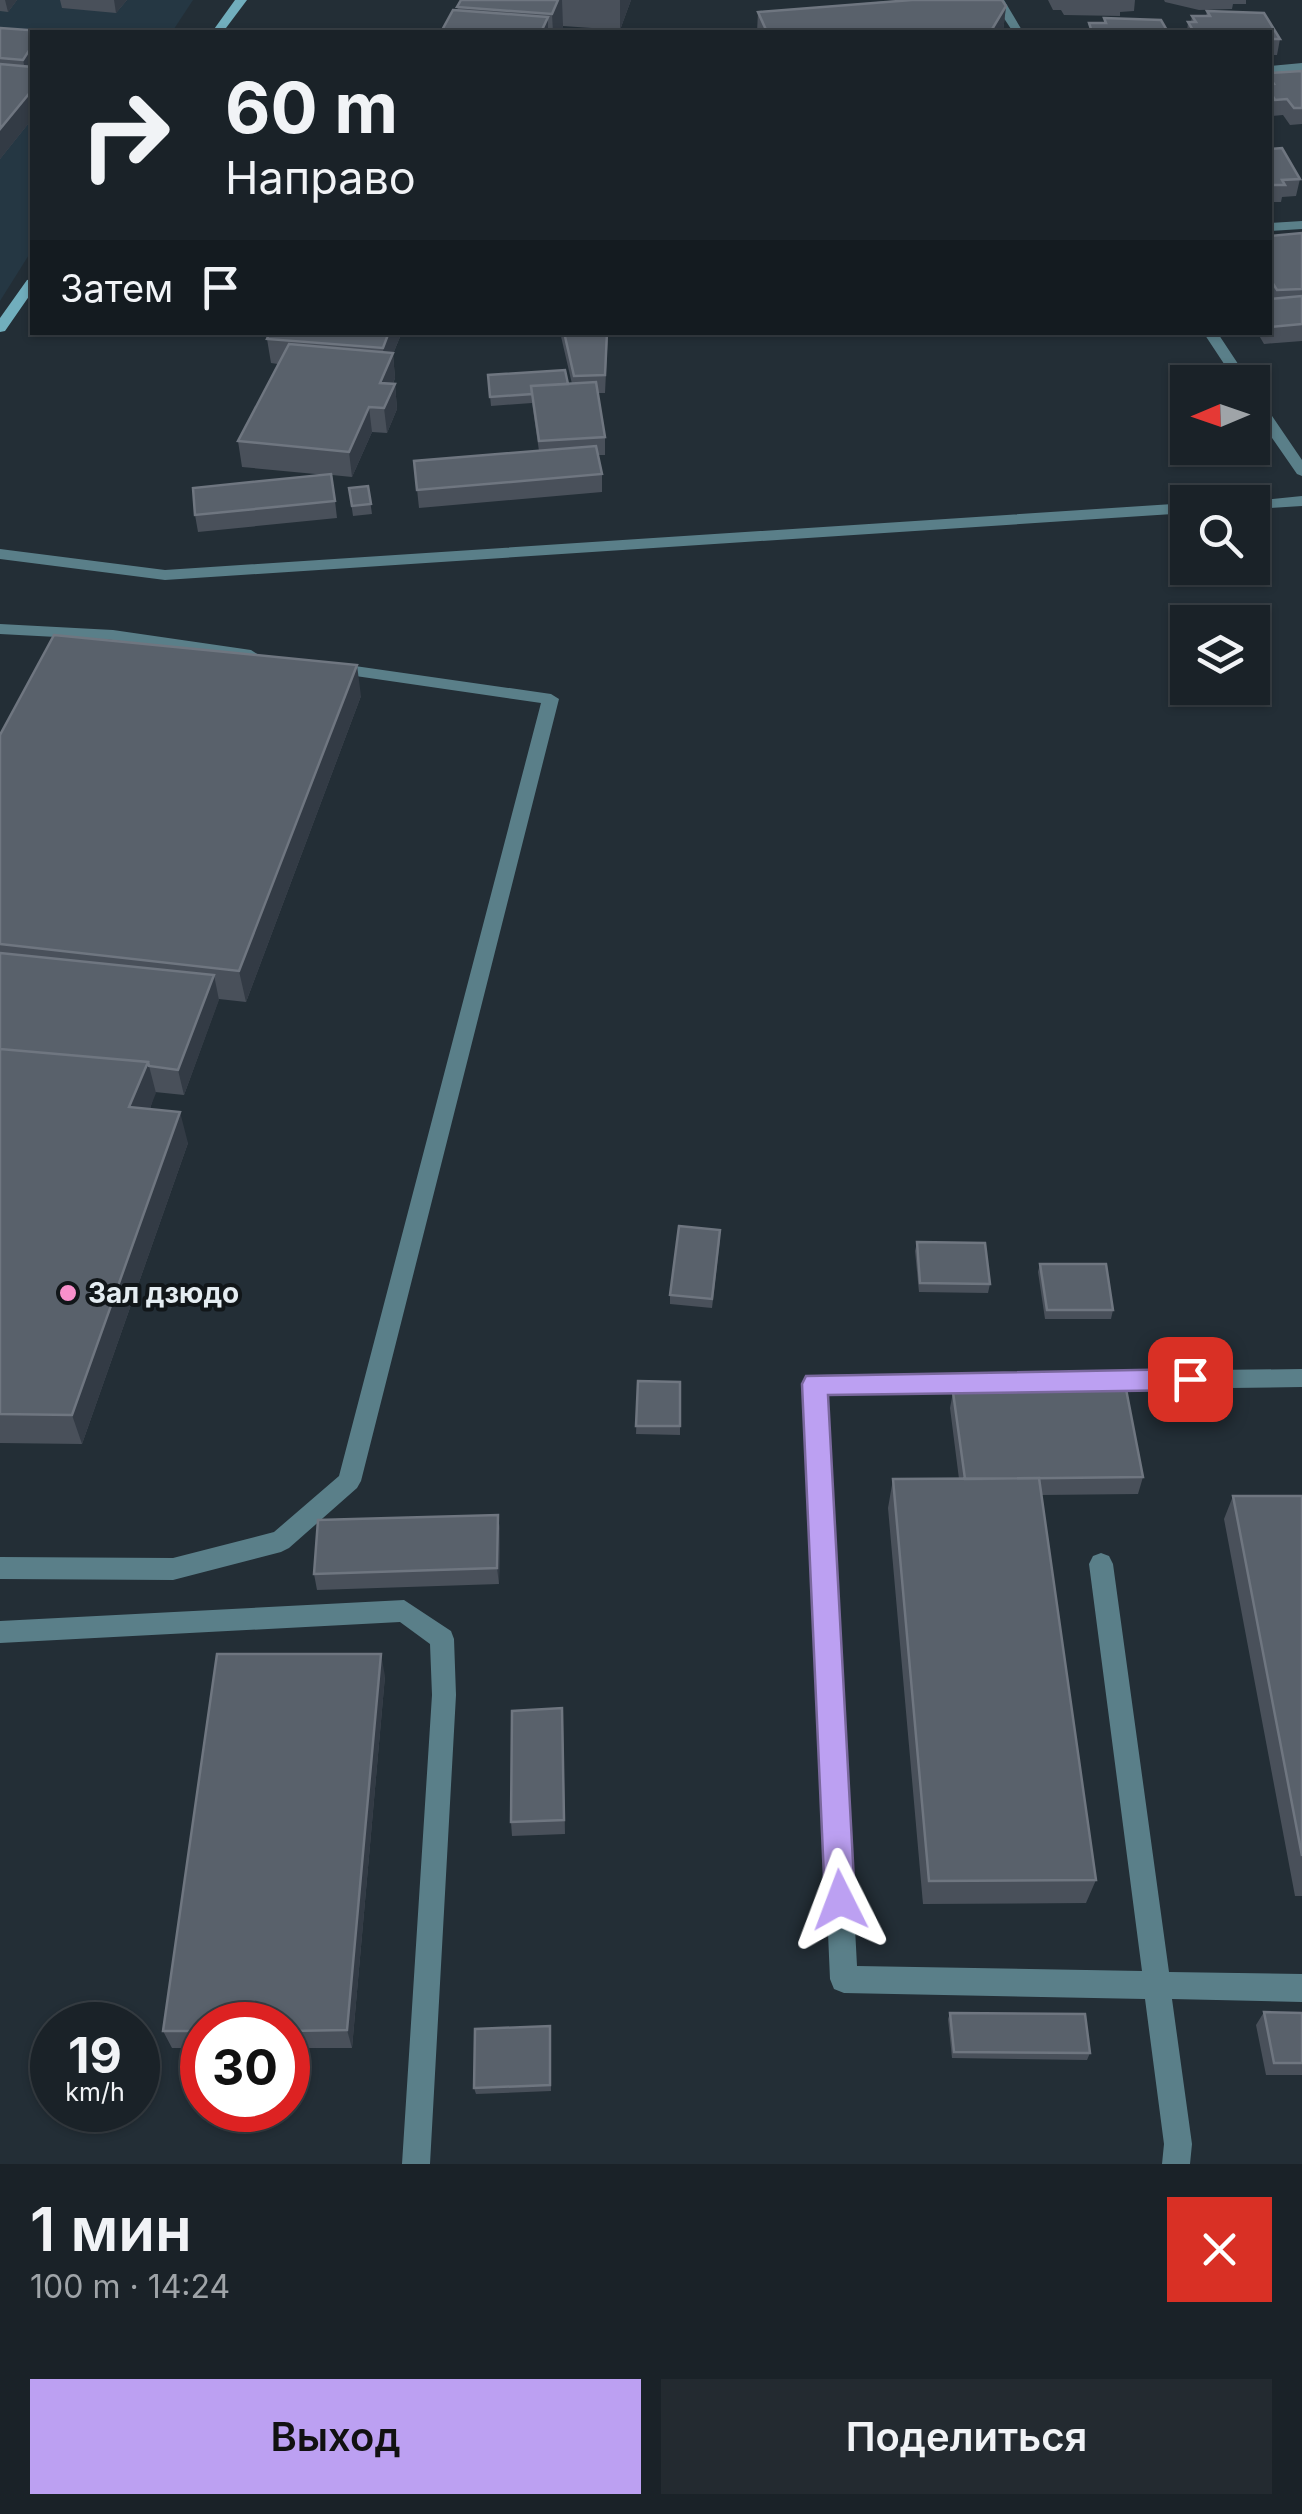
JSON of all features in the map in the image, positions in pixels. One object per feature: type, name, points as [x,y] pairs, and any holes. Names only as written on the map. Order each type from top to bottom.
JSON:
[{"type":"main road","points":[[218,30],[241,0]]},
{"type":"main road","points":[[0,328],[30,286]]},
{"type":"street","points":[[998,0],[1017,30]]},
{"type":"street","points":[[1272,70],[1302,68]]},
{"type":"street","points":[[1272,227],[1302,225]]},
{"type":"street","points":[[1212,335],[1232,365]]},
{"type":"street","points":[[1270,424],[1302,471]]},
{"type":"street","points":[[1270,503],[1302,501]]},
{"type":"street","points":[[0,554],[164,575],[1170,509]]},
{"type":"street","points":[[0,628],[113,636],[266,658]]},
{"type":"street","points":[[0,1568],[173,1569],[281,1540],[349,1481],[551,699],[304,663]]},
{"type":"street","points":[[1302,1378],[815,1384],[844,1979],[1302,1988]]},
{"type":"street","points":[[1102,1564],[1178,2144],[1176,2164]]},
{"type":"street","points":[[0,1632],[404,1611],[442,1639],[444,1695],[416,2164]]},
{"type":"shaded area","points":[[0,0],[193,0],[173,30],[30,30],[30,253],[0,301]]},
{"type":"building","points":[[461,0],[558,0],[552,14],[457,7]]},
{"type":"building","points":[[912,0],[1002,0],[1006,6],[992,30],[766,30],[758,12]]},
{"type":"building","points":[[453,10],[548,17],[542,30],[442,30]]},
{"type":"building","points":[[1207,11],[1264,13],[1280,39],[1272,39],[1272,30],[1193,30],[1188,22],[1196,22],[1192,16],[1210,16]]},
{"type":"building","points":[[1104,18],[1161,20],[1167,30],[1084,30],[1091,29],[1089,23],[1106,23]]},
{"type":"building","points":[[0,28],[30,30],[30,49],[23,60],[0,58]]},
{"type":"building","points":[[0,64],[30,67],[30,92],[0,129]]},
{"type":"building","points":[[1302,71],[1302,108],[1294,108],[1287,99],[1275,100],[1272,73]]},
{"type":"building","points":[[1282,148],[1300,179],[1272,185],[1272,149]]},
{"type":"building","points":[[1302,233],[1302,289],[1277,290],[1272,282],[1272,236]]},
{"type":"building","points":[[1302,296],[1302,324],[1272,327],[1272,299]]},
{"type":"building","points":[[269,335],[388,335],[383,348],[267,339]]},
{"type":"building","points":[[565,335],[607,335],[605,375],[574,376]]},
{"type":"building","points":[[289,344],[393,353],[380,383],[395,384],[384,408],[369,407],[349,452],[238,441]]},
{"type":"building","points":[[565,370],[568,384],[531,386],[532,394],[490,397],[488,375]]},
{"type":"building","points":[[596,382],[605,437],[539,441],[531,386]]},
{"type":"building","points":[[596,446],[602,474],[417,490],[414,461]]},
{"type":"building","points":[[331,474],[335,501],[195,515],[193,488]]},
{"type":"building","points":[[368,486],[371,504],[352,506],[349,488]]},
{"type":"building","points":[[54,635],[357,665],[239,971],[0,944],[0,735]]},
{"type":"building","points":[[0,953],[214,975],[178,1070],[149,1066],[148,1062],[0,1049]]},
{"type":"building","name":"Зал дзюдо","points":[[0,1049],[148,1062],[129,1107],[180,1112],[72,1415],[0,1414]]},
{"type":"building","points":[[679,1226],[720,1230],[712,1299],[670,1295]]},
{"type":"building","points":[[917,1242],[985,1243],[990,1284],[920,1283]]},
{"type":"building","points":[[1040,1264],[1106,1264],[1113,1310],[1047,1310]]},
{"type":"building","points":[[638,1381],[680,1382],[680,1426],[636,1426]]},
{"type":"building","points":[[1126,1389],[1143,1477],[965,1479],[953,1392]]},
{"type":"building","points":[[1039,1478],[1096,1880],[929,1881],[893,1479]]},
{"type":"building","points":[[1233,1496],[1302,1496],[1302,1856]]},
{"type":"building","points":[[498,1515],[497,1568],[314,1574],[318,1520]]},
{"type":"building","points":[[217,1654],[381,1654],[347,2030],[310,2031],[310,2002],[180,2002],[180,2031],[163,2031]]},
{"type":"building","points":[[562,1708],[564,1820],[511,1822],[512,1711]]},
{"type":"building","points":[[1264,2012],[1302,2013],[1302,2063],[1274,2063]]},
{"type":"building","points":[[950,2013],[1085,2014],[1090,2053],[954,2052]]},
{"type":"building","points":[[550,2026],[550,2085],[474,2088],[475,2029]]},
{"type":"place","name":"Зал дзюдо","points":[[68,1293]]},
{"type":"route","points":[[840,1900],[815,1384],[1190,1379]]}]
